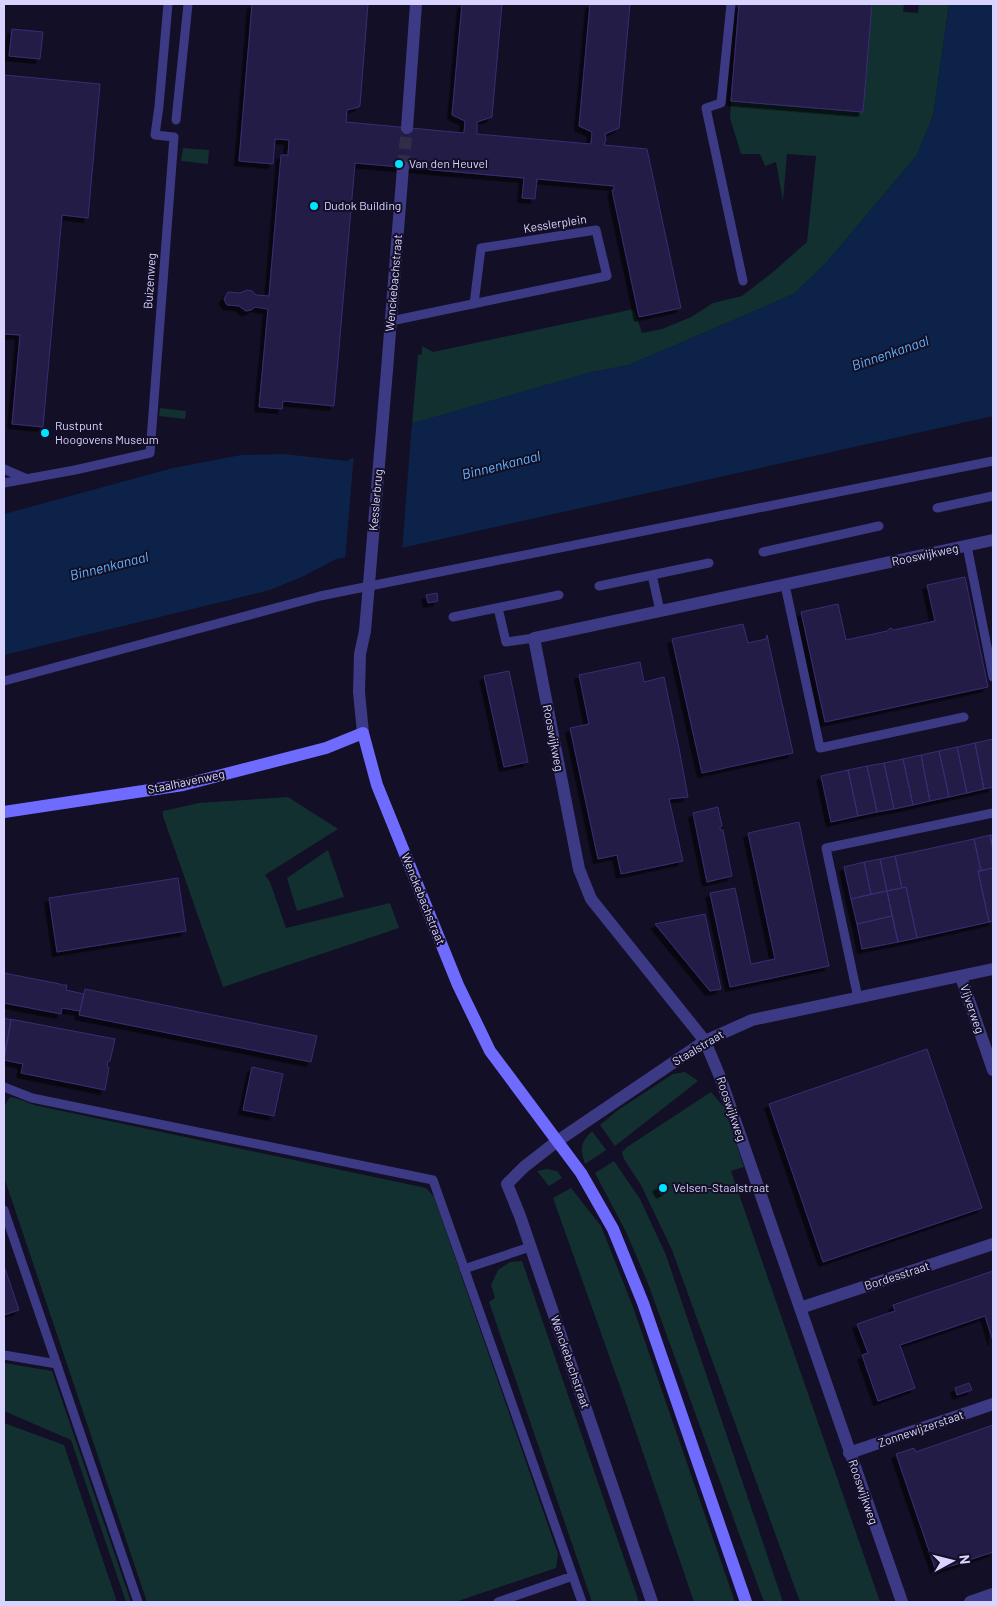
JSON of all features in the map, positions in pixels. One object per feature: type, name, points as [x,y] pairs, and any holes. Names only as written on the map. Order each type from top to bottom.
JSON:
[{"type":"street","points":[[406,128],[416,4]]},
{"type":"street","name":"Wenckebachstraat","points":[[387,370],[403,167]]},
{"type":"street","name":"Kesslerbrug","points":[[365,631],[387,370]]},
{"type":"street","name":"Rooswijkweg","points":[[902,1602],[720,1077],[705,1041],[592,899],[579,869],[534,638],[993,540]]},
{"type":"street","name":"Wenckebachstraat","points":[[365,631],[360,654],[359,692],[363,733],[377,785],[458,985],[490,1051],[556,1142],[581,1173],[616,1238],[643,1303],[746,1602]]},
{"type":"street","name":"Staalhavenweg","points":[[4,812],[183,785],[326,748],[363,733]]},
{"type":"street","name":"Staalstraat","points":[[556,1142],[705,1041],[752,1020],[993,969]]},
{"type":"street","name":"Vijverweg","points":[[961,977],[993,1070]]},
{"type":"street","name":"Wenckebachstraat","points":[[556,1142],[524,1167],[507,1184],[652,1602]]},
{"type":"street","name":"Bordesstraat","points":[[800,1308],[993,1244]]},
{"type":"street","name":"Zonnewijzerstaat","points":[[849,1453],[993,1404]]},
{"type":"street","points":[[970,1602],[993,1594]]},
{"type":"lane","name":"Buizenweg","points":[[4,483],[150,453],[174,137],[155,135],[168,4]]},
{"type":"lane","points":[[176,120],[188,4]]},
{"type":"lane","points":[[731,4],[721,103],[706,108],[743,281]]},
{"type":"lane","name":"Kesslerplein","points":[[391,321],[474,304],[607,276],[596,230],[481,248],[474,304]]},
{"type":"lane","points":[[4,680],[320,596],[993,461]]},
{"type":"lane","points":[[4,469],[28,479]]},
{"type":"lane","points":[[937,508],[993,496]]},
{"type":"lane","points":[[763,552],[879,526]]},
{"type":"lane","points":[[967,546],[993,677]]},
{"type":"lane","points":[[599,586],[709,563]]},
{"type":"lane","points":[[652,575],[660,611]]},
{"type":"lane","points":[[785,584],[820,748],[964,716]]},
{"type":"lane","points":[[453,617],[559,595]]},
{"type":"lane","name":"Rooswijkweg","points":[[498,608],[506,642],[534,638]]},
{"type":"lane","points":[[858,998],[826,848],[993,813]]},
{"type":"lane","points":[[4,1087],[32,1098],[433,1180],[582,1602]]},
{"type":"lane","points":[[4,1210],[138,1602]]},
{"type":"lane","points":[[464,1269],[530,1247]]},
{"type":"lane","points":[[4,1355],[57,1364]]},
{"type":"lane","points":[[498,1602],[573,1576]]},
{"type":"green space","points":[[872,4],[904,4],[903,12],[918,13],[919,4],[949,4],[933,116],[917,155],[827,262],[794,294],[629,365],[588,373],[412,424],[418,355],[422,354],[422,346],[433,352],[634,309],[642,333],[662,329],[691,317],[713,303],[742,296],[807,242],[816,156],[787,154],[783,201],[776,162],[765,166],[760,154],[741,154],[730,118],[731,101],[863,112]]},
{"type":"green space","points":[[183,148],[209,150],[208,164],[181,161]]},
{"type":"green space","points":[[160,408],[186,411],[185,419],[159,416]]},
{"type":"green space","points":[[288,797],[338,829],[265,875],[270,882],[286,928],[390,903],[399,928],[223,987],[163,816],[163,811],[199,803]]},
{"type":"green space","points":[[328,850],[344,897],[297,911],[287,878]]},
{"type":"green space","points":[[685,1072],[698,1081],[615,1146],[600,1125],[618,1110],[673,1074]]},
{"type":"green space","points":[[711,1092],[724,1107],[744,1167],[731,1171],[880,1602],[800,1602],[672,1250],[641,1185],[624,1159],[622,1152],[627,1147]]},
{"type":"green space","points":[[10,1097],[34,1105],[426,1188],[434,1197],[558,1554],[556,1568],[455,1602],[147,1602],[4,1177],[4,1106]]},
{"type":"green space","points":[[592,1131],[606,1150],[585,1164],[582,1146]]},
{"type":"green space","points":[[614,1161],[640,1199],[666,1255],[783,1602],[764,1602],[647,1281],[626,1232],[595,1173]]},
{"type":"green space","points":[[547,1169],[557,1171],[562,1178],[549,1186],[537,1171]]},
{"type":"green space","points":[[571,1188],[601,1226],[633,1307],[735,1602],[694,1602],[553,1198]]},
{"type":"green space","points":[[522,1261],[639,1602],[592,1602],[489,1302],[495,1298],[491,1285],[498,1270],[510,1262]]},
{"type":"green space","points":[[4,1363],[52,1371],[131,1602],[126,1602],[71,1440],[4,1411]]},
{"type":"green space","points":[[4,1423],[64,1445],[117,1602],[4,1602]]},
{"type":"water","name":"Binnenkanaal","points":[[949,4],[993,4],[993,416],[406,547],[336,559],[304,576],[270,590],[4,655],[4,514],[173,468],[241,455],[284,454],[347,461],[416,422],[588,373],[629,365],[794,294],[827,262],[917,155],[933,116]]},
{"type":"pier","points":[[412,421],[402,551],[345,560],[354,454]]},
{"type":"building","name":"Dudok Building","points":[[252,4],[368,4],[360,105],[359,107],[347,110],[346,122],[464,133],[465,121],[452,115],[462,4],[502,4],[492,117],[477,122],[477,134],[591,144],[592,132],[579,126],[590,4],[630,4],[619,128],[605,134],[604,145],[647,149],[681,308],[639,317],[612,190],[614,190],[614,186],[537,179],[535,199],[522,198],[524,178],[355,163],[334,406],[283,401],[282,409],[259,407],[268,309],[255,307],[246,311],[239,306],[227,305],[224,299],[228,292],[240,293],[247,290],[252,291],[256,295],[269,296],[281,155],[288,155],[289,140],[275,139],[273,164],[239,161]]},
{"type":"building","points":[[739,4],[872,4],[863,112],[731,101]]},
{"type":"building","points":[[12,29],[43,32],[40,59],[9,56]]},
{"type":"building","points":[[4,75],[100,84],[88,218],[62,215],[43,427],[12,424],[20,335],[4,334]]},
{"type":"building","points":[[965,577],[988,687],[825,722],[801,612],[838,604],[846,640],[887,631],[890,628],[894,630],[935,621],[927,585]]},
{"type":"building","points":[[437,593],[438,601],[428,603],[426,595]]},
{"type":"building","points":[[743,624],[748,643],[766,639],[767,635],[793,753],[702,773],[672,639]]},
{"type":"building","points":[[640,662],[644,682],[664,677],[688,797],[669,799],[683,861],[621,874],[617,855],[598,859],[570,728],[589,724],[579,675]]},
{"type":"building","points":[[509,671],[528,762],[504,767],[484,676]]},
{"type":"building","points":[[993,739],[993,787],[984,789],[975,743]]},
{"type":"building","points":[[975,743],[984,789],[967,793],[957,747]]},
{"type":"building","points":[[957,747],[967,793],[949,797],[939,751]]},
{"type":"building","points":[[939,751],[949,797],[930,801],[921,755]]},
{"type":"building","points":[[921,755],[930,801],[913,805],[903,759]]},
{"type":"building","points":[[903,759],[913,805],[894,809],[884,763]]},
{"type":"building","points":[[884,763],[894,809],[877,812],[867,766]]},
{"type":"building","points":[[867,766],[877,812],[858,816],[848,770]]},
{"type":"building","points":[[848,770],[858,816],[831,822],[821,776]]},
{"type":"building","points":[[718,807],[722,826],[720,830],[723,830],[732,876],[707,882],[693,813]]},
{"type":"building","points":[[799,822],[829,966],[730,987],[710,893],[735,888],[751,964],[775,959],[748,833]]},
{"type":"building","points":[[990,835],[993,835],[993,850]]},
{"type":"building","points":[[990,835],[993,850],[993,868],[981,871],[974,839]]},
{"type":"building","points":[[974,839],[981,871],[978,871],[989,922],[917,938],[906,887],[902,888],[895,856]]},
{"type":"building","points":[[895,856],[902,888],[887,891],[880,859]]},
{"type":"building","points":[[880,859],[887,891],[871,894],[864,862]]},
{"type":"building","points":[[864,862],[871,894],[851,899],[844,867]]},
{"type":"building","points":[[993,868],[993,921],[989,922],[978,871]]},
{"type":"building","points":[[178,878],[186,931],[57,952],[49,898]]},
{"type":"building","points":[[906,887],[917,938],[898,942],[887,891]]},
{"type":"building","points":[[887,891],[892,916],[857,924],[851,899]]},
{"type":"building","points":[[705,914],[721,989],[710,991],[655,924]]},
{"type":"building","points":[[892,916],[898,942],[862,949],[857,924]]},
{"type":"building","points":[[4,973],[67,985],[66,990],[84,994],[80,1011],[62,1008],[61,1014],[4,1003]]},
{"type":"building","points":[[85,989],[317,1036],[311,1062],[79,1015]]},
{"type":"building","points":[[4,1018],[11,1020],[4,1058]]},
{"type":"building","points":[[10,1019],[115,1039],[110,1061],[108,1061],[107,1067],[109,1068],[105,1090],[21,1073],[23,1064],[4,1060]]},
{"type":"building","points":[[927,1049],[982,1208],[823,1262],[769,1104]]},
{"type":"building","points":[[252,1067],[283,1074],[274,1116],[243,1110]]},
{"type":"building","name":"Velsen-Staalstraat","points":[[664,1183],[668,1190],[661,1194],[657,1187]]},
{"type":"building","points":[[4,1266],[19,1310],[4,1315]]},
{"type":"building","points":[[993,1271],[993,1341],[985,1316],[900,1345],[915,1388],[878,1401],[862,1355],[868,1353],[857,1324],[895,1311],[893,1305]]},
{"type":"building","points":[[969,1383],[972,1390],[957,1395],[955,1388]]},
{"type":"building","points":[[993,1425],[993,1552],[936,1571],[896,1454],[914,1448],[916,1452]]},
{"type":"tunnel","points":[[403,167],[407,128]]},
{"type":"place","name":"Van den Heuvel","points":[[399,164]]},
{"type":"place","name":"Dudok Building","points":[[314,206]]},
{"type":"place","name":"Rustpunt Hoogovens Museum","points":[[45,433]]},
{"type":"place","name":"Velsen-Staalstraat","points":[[663,1188]]}]
